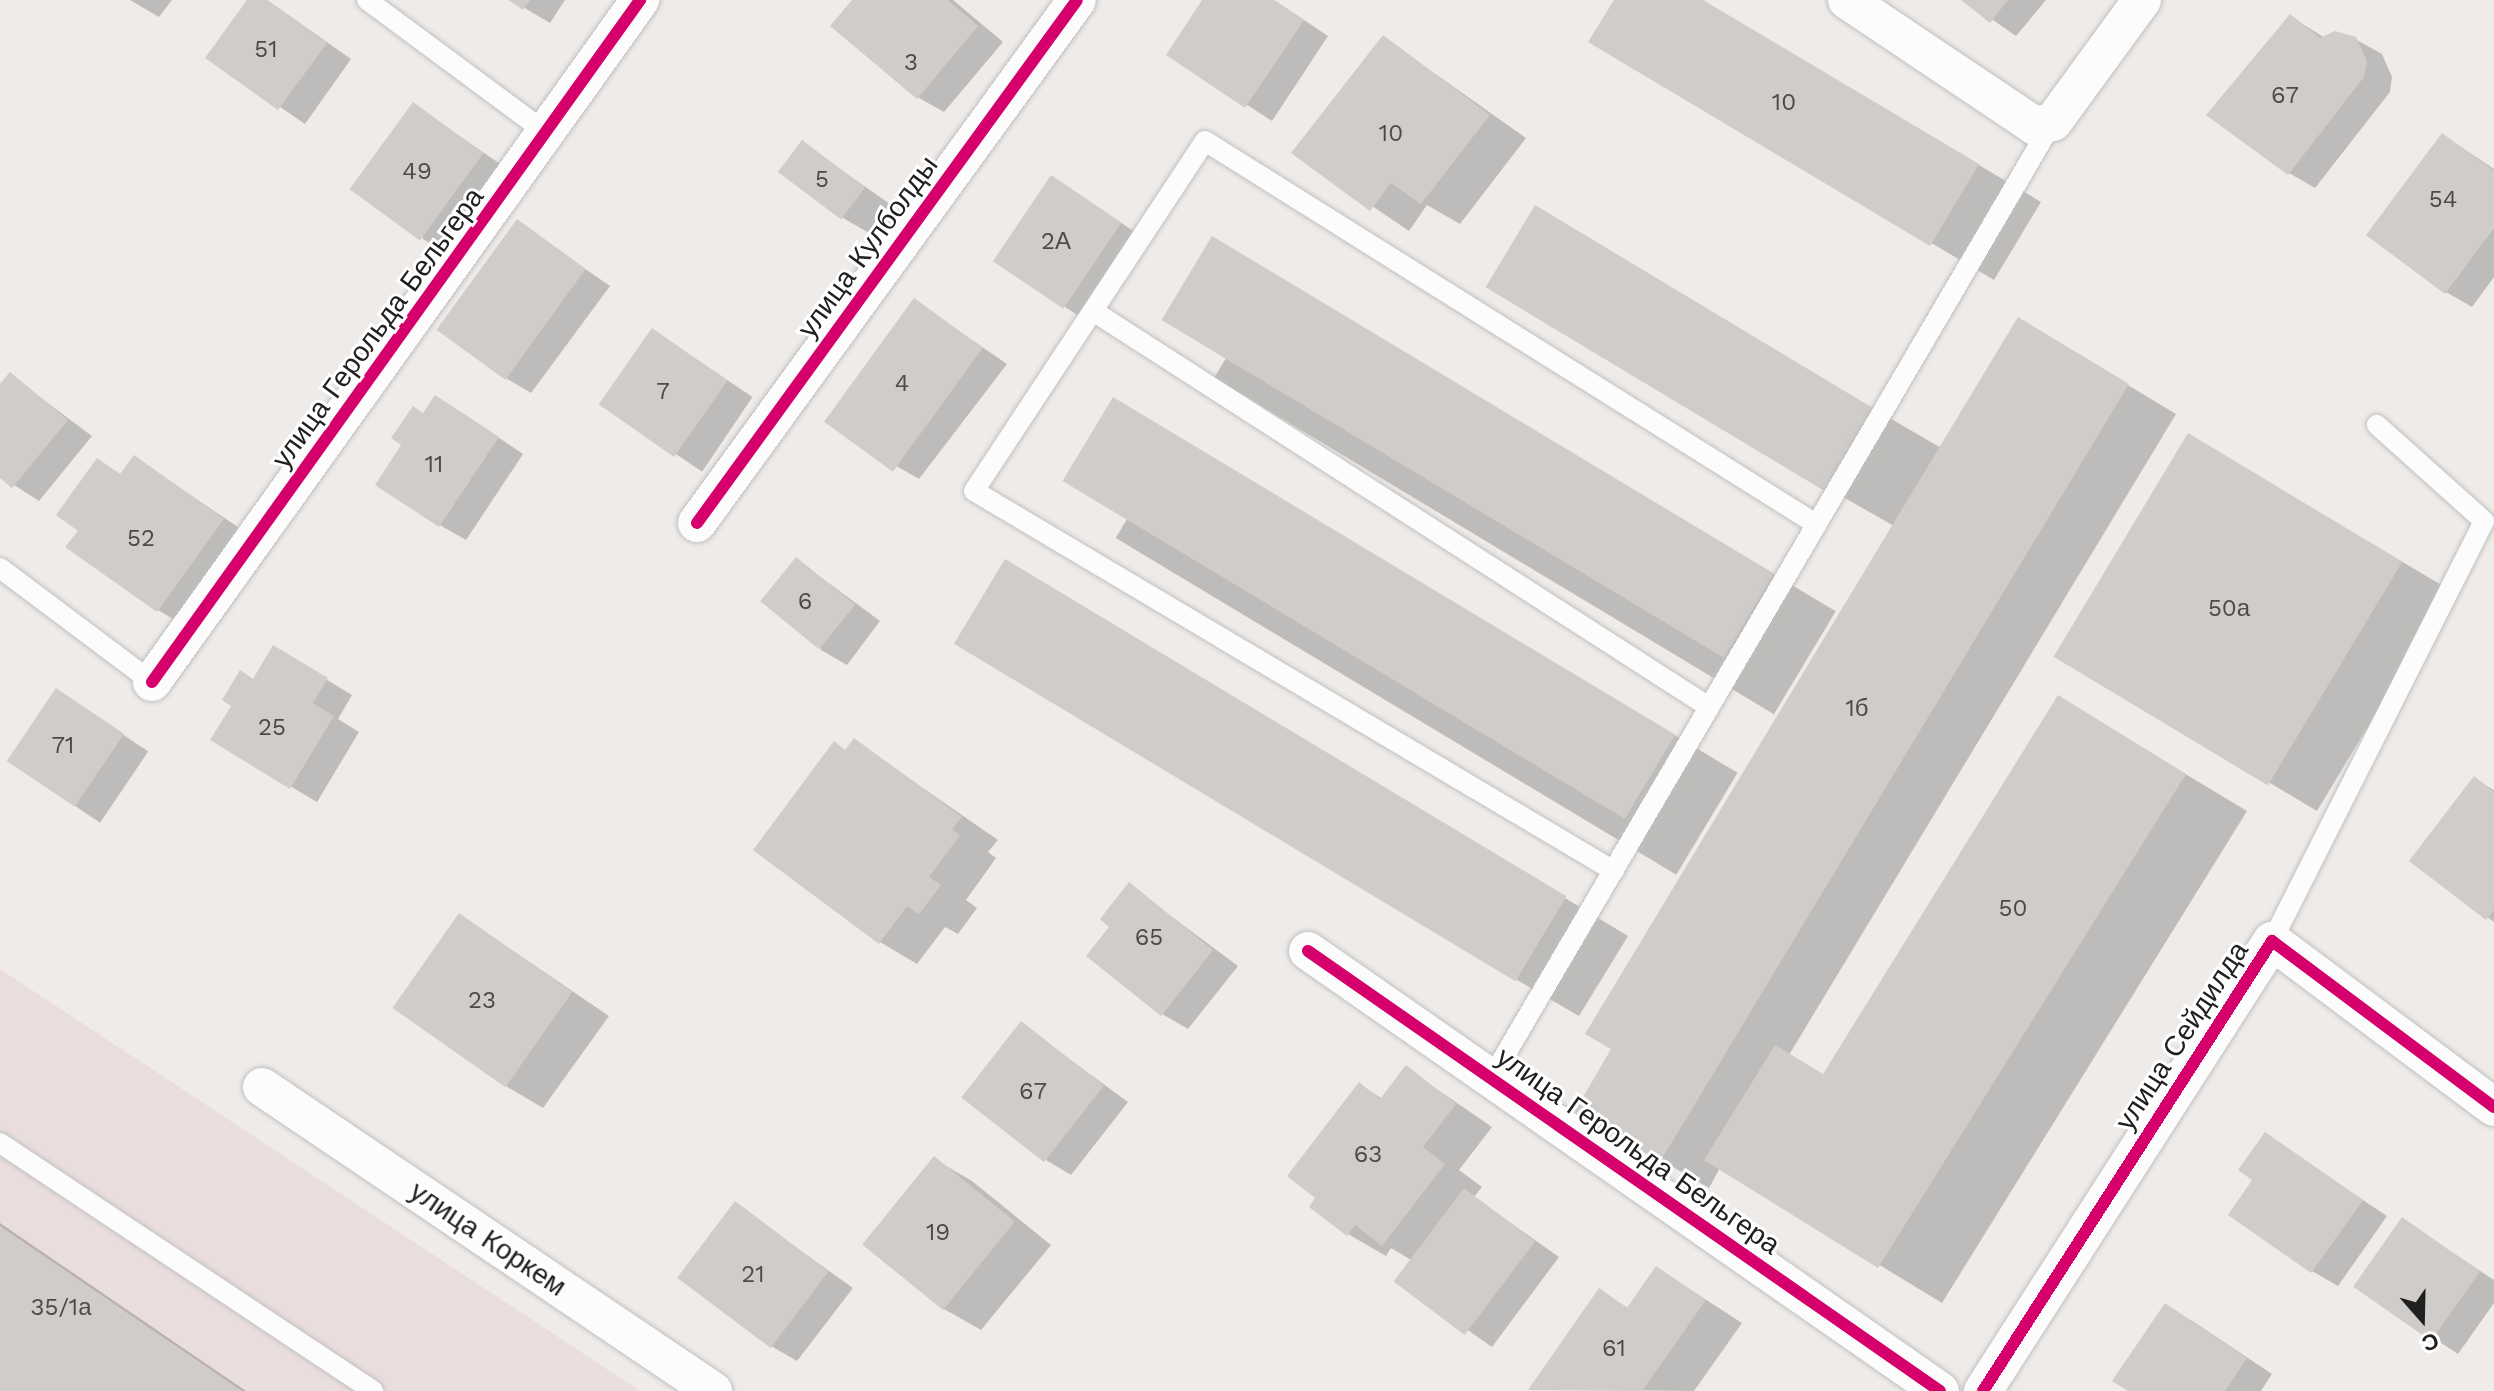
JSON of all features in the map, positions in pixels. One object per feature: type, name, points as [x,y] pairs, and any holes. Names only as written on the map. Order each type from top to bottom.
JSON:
[{"type":"street","name":"улица Герольда Бельгера","points":[[152,682],[640,0]]},
{"type":"street","name":"улица Кулболды","points":[[697,523],[1077,0]]},
{"type":"street","points":[[1847,0],[2035,126],[2053,122],[2142,0]]},
{"type":"street","name":"улица Сейдилда","points":[[1983,1391],[2272,941],[2494,1107]]},
{"type":"street","name":"улица Герольда Бельгера","points":[[1308,951],[1940,1391]]},
{"type":"street","name":"улица Коркем","points":[[262,1087],[713,1391]]},
{"type":"lane","points":[[367,0],[547,133]]},
{"type":"lane","points":[[1491,1079],[2053,122]]},
{"type":"lane","points":[[1614,871],[974,491],[1205,141],[1816,524]]},
{"type":"lane","points":[[1093,311],[1709,707]]},
{"type":"lane","points":[[2272,941],[2484,521],[2377,425]]},
{"type":"lane","name":"улица Герольда Бельгера","points":[[0,568],[152,682]]},
{"type":"lane","points":[[0,1143],[373,1391]]},
{"type":"shaded area","points":[[0,969],[640,1391],[0,1391]]},
{"type":"building","points":[[247,0],[267,0],[327,43],[278,110],[205,58]]},
{"type":"building","points":[[508,0],[530,0],[523,10]]},
{"type":"building","points":[[852,0],[948,0],[978,26],[917,99],[830,26]]},
{"type":"building","points":[[1202,0],[1274,0],[1304,20],[1245,108],[1166,55]]},
{"type":"building","points":[[1614,0],[1703,0],[1979,164],[1930,246],[1588,42]]},
{"type":"building","points":[[1961,0],[2008,0],[1990,23]]},
{"type":"building","points":[[2290,14],[2320,38],[2335,31],[2356,37],[2367,61],[2364,77],[2288,175],[2206,115]]},
{"type":"building","points":[[1383,35],[1490,115],[1421,204],[1391,183],[1370,211],[1291,153]]},
{"type":"building","points":[[413,102],[483,153],[420,241],[350,189]]},
{"type":"building","points":[[2442,133],[2494,171],[2494,228],[2445,294],[2366,235]]},
{"type":"building","points":[[802,140],[865,188],[841,219],[778,172]]},
{"type":"building","points":[[1051,175],[1121,223],[1063,309],[993,261]]},
{"type":"building","points":[[1535,205],[1876,410],[1827,492],[1486,287]]},
{"type":"building","points":[[517,219],[586,269],[505,380],[436,330]]},
{"type":"building","points":[[1212,236],[1774,574],[1724,658],[1162,320]]},
{"type":"building","points":[[914,298],[983,348],[893,472],[824,422]]},
{"type":"building","points":[[2018,317],[2129,384],[1660,1162],[1575,1111],[1611,1049],[1585,1034]]},
{"type":"building","points":[[652,328],[727,381],[674,457],[599,404]]},
{"type":"building","points":[[10,372],[68,420],[12,488],[0,478],[0,384]]},
{"type":"building","points":[[435,395],[499,437],[439,527],[375,485],[401,445],[391,438],[413,406],[423,413]]},
{"type":"building","points":[[1113,397],[1675,735],[1625,819],[1063,481]]},
{"type":"building","points":[[2188,433],[2402,562],[2268,785],[2054,657]]},
{"type":"building","points":[[134,455],[224,519],[157,612],[65,547],[78,531],[56,515],[97,458],[120,474]]},
{"type":"building","points":[[796,557],[855,605],[819,649],[760,601]]},
{"type":"building","points":[[1005,559],[1566,896],[1515,981],[954,644]]},
{"type":"building","points":[[273,645],[328,678],[313,703],[334,716],[290,789],[210,740],[231,706],[222,700],[240,670],[253,679]]},
{"type":"building","points":[[56,688],[124,734],[75,807],[7,761]]},
{"type":"building","points":[[2058,695],[2186,774],[1878,1268],[1704,1160],[1775,1045],[1823,1074]]},
{"type":"building","points":[[854,738],[962,817],[952,829],[960,835],[929,877],[941,885],[919,914],[907,906],[879,944],[753,850],[834,741],[845,750]]},
{"type":"building","points":[[2474,776],[2494,792],[2494,910],[2486,920],[2409,861]]},
{"type":"building","points":[[1129,882],[1213,950],[1161,1016],[1086,956],[1109,927],[1100,919]]},
{"type":"building","points":[[459,913],[572,992],[506,1087],[392,1008]]},
{"type":"building","points":[[1021,1021],[1104,1086],[1044,1162],[961,1097]]},
{"type":"building","points":[[1406,1065],[1456,1104],[1423,1147],[1445,1164],[1382,1246],[1355,1225],[1347,1236],[1309,1207],[1315,1198],[1287,1176],[1359,1082],[1380,1099]]},
{"type":"building","points":[[2265,1132],[2363,1200],[2311,1273],[2228,1215],[2252,1180],[2238,1170]]},
{"type":"building","points":[[934,1156],[1015,1221],[943,1310],[862,1245]]},
{"type":"building","points":[[1464,1188],[1535,1242],[1465,1335],[1394,1281]]},
{"type":"building","points":[[735,1201],[828,1271],[771,1348],[677,1278]]},
{"type":"building","points":[[2402,1217],[2480,1271],[2431,1341],[2353,1287]]},
{"type":"building","points":[[0,1226],[242,1391],[0,1391]]},
{"type":"building","points":[[1656,1266],[1706,1300],[1642,1391],[1528,1390],[1599,1288],[1627,1308]]},
{"type":"building","points":[[2165,1303],[2247,1358],[2225,1391],[2128,1391],[2112,1381]]},
{"type":"cycle path","points":[[152,682],[640,0]]},
{"type":"cycle path","points":[[697,523],[1077,0]]},
{"type":"cycle path","points":[[1983,1391],[2272,941],[2494,1107]]},
{"type":"cycle path","points":[[1308,951],[1940,1391]]}]
